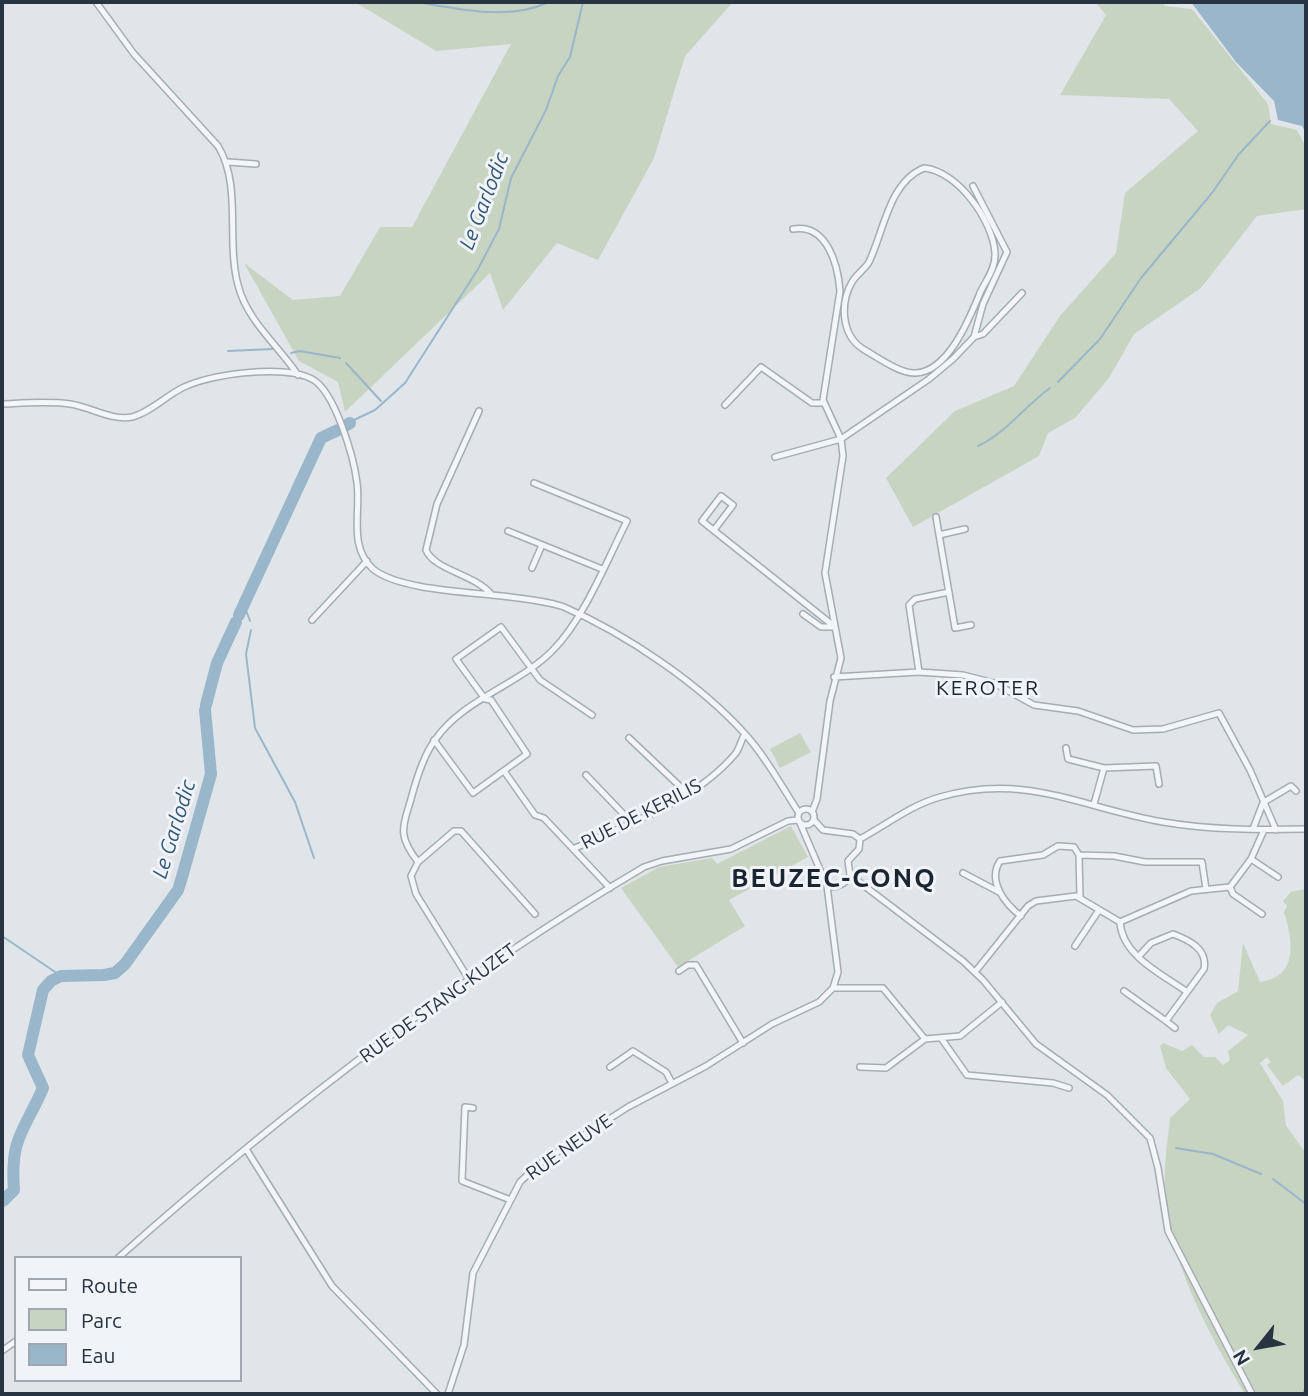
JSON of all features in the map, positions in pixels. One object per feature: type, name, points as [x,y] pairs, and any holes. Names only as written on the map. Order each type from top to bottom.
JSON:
[{"type":"street","points":[[96,2],[134,54],[218,146],[228,162],[231,249],[238,286],[255,321],[283,352],[298,375]]},
{"type":"street","points":[[228,162],[256,164]]},
{"type":"street","points":[[924,168],[943,174],[970,198],[986,227],[995,253],[993,267],[961,338],[937,362],[918,373],[906,372],[861,347],[845,326],[846,300],[852,282],[869,263],[879,229],[905,182],[924,168]]},
{"type":"street","points":[[973,186],[1007,252],[984,304],[974,337]]},
{"type":"street","points":[[793,229],[802,228],[818,235],[825,242],[833,258],[840,290],[823,384],[824,403],[841,439],[841,477],[825,573],[841,658],[834,677],[817,799],[812,812],[814,820],[823,830],[853,834],[860,839]]},
{"type":"street","points":[[775,457],[841,439],[929,379],[974,337],[983,334],[1022,293]]},
{"type":"street","points":[[834,330],[845,326]]},
{"type":"street","points":[[725,405],[761,367],[812,403],[824,403]]},
{"type":"street","points":[[2,404],[51,402],[74,405],[118,418],[134,416],[184,387],[214,378],[246,372],[298,375],[312,379],[325,389],[332,402],[355,473],[358,538],[372,568],[397,578],[450,591],[491,594],[561,606],[578,614],[680,676],[745,734],[806,826],[814,820]]},
{"type":"street","points":[[479,411],[437,504],[426,550],[435,563],[481,583],[491,594]]},
{"type":"street","points":[[418,862],[404,845],[402,829],[416,780],[434,740],[458,717],[554,650],[578,614],[627,521],[534,483]]},
{"type":"street","points":[[714,530],[733,505],[721,496],[702,521],[750,562],[835,627]]},
{"type":"street","points":[[936,517],[956,628],[971,625]]},
{"type":"street","points":[[939,535],[965,529]]},
{"type":"street","points":[[508,531],[602,569]]},
{"type":"street","points":[[532,568],[542,545]]},
{"type":"street","points":[[312,620],[367,561]]},
{"type":"street","points":[[919,672],[908,605],[915,599],[949,592]]},
{"type":"street","points":[[803,614],[821,627],[835,627]]},
{"type":"street","points":[[434,740],[473,793],[527,754],[491,700],[485,699],[456,659],[502,626],[540,680],[592,715]]},
{"type":"street","points":[[834,677],[919,672],[980,678],[1034,705],[1078,711],[1122,728],[1144,731],[1219,713],[1250,770],[1276,830]]},
{"type":"street","name":"RUE DE KERILIS","points":[[573,849],[688,794],[712,777],[738,750],[745,734]]},
{"type":"street","points":[[629,738],[688,794]]},
{"type":"street","points":[[738,750],[755,747]]},
{"type":"street","points":[[1066,748],[1068,759],[1104,768],[1156,766],[1159,784]]},
{"type":"street","points":[[1094,804],[1104,768]]},
{"type":"street","points":[[504,771],[535,815],[544,818],[610,888]]},
{"type":"street","points":[[586,775],[631,822]]},
{"type":"street","points":[[1253,829],[1264,802],[1291,786],[1296,791]]},
{"type":"street","points":[[860,839],[924,803],[967,790],[1031,789],[1165,822],[1264,830],[1306,829]]},
{"type":"street","points":[[799,818],[805,809],[812,812]]},
{"type":"street","points":[[799,818],[827,886],[838,972],[834,988],[883,988],[925,1039]]},
{"type":"street","name":"RUE DE STANG-KUZET","points":[[120,1256],[304,1100],[531,935],[644,867],[662,860],[731,849],[799,818]]},
{"type":"street","points":[[1120,922],[1191,891],[1230,887],[1251,859],[1264,830]]},
{"type":"street","points":[[470,981],[416,894],[411,876],[418,862],[454,831],[461,831],[535,914]]},
{"type":"street","points":[[827,886],[834,887],[846,882],[850,875],[848,861],[859,849],[860,839]]},
{"type":"street","points":[[1021,916],[1005,904],[999,892],[997,869],[1000,861],[1043,855],[1058,846],[1074,847],[1079,855],[1080,897]]},
{"type":"street","points":[[1079,855],[1114,856],[1144,862],[1202,862],[1206,889]]},
{"type":"street","points":[[1251,859],[1278,877]]},
{"type":"street","points":[[963,873],[999,892]]},
{"type":"street","points":[[850,875],[975,972],[1035,1044],[1108,1095],[1150,1138],[1158,1168],[1168,1231],[1252,1394]]},
{"type":"street","points":[[1230,887],[1233,894],[1262,914]]},
{"type":"street","points":[[975,972],[1036,901],[1080,897],[1120,922]]},
{"type":"street","points":[[1075,946],[1100,910]]},
{"type":"street","points":[[1120,922],[1120,931],[1132,953],[1187,992]]},
{"type":"street","points":[[1139,957],[1160,937],[1173,934],[1187,939],[1200,949],[1205,962],[1204,970],[1166,1021]]},
{"type":"street","points":[[679,971],[688,965],[696,965],[743,1043]]},
{"type":"street","name":"RUE NEUVE","points":[[448,1394],[464,1345],[473,1273],[508,1199],[520,1182],[539,1164],[628,1107],[819,1002],[834,988]]},
{"type":"street","points":[[1124,991],[1175,1028]]},
{"type":"street","points":[[860,1067],[886,1068],[925,1039],[960,1036],[1002,1002]]},
{"type":"street","points":[[942,1038],[967,1075],[1053,1083],[1069,1088]]},
{"type":"street","points":[[610,1067],[633,1051],[666,1072],[672,1083]]},
{"type":"street","points":[[473,1108],[465,1107],[462,1181],[508,1199]]},
{"type":"street","points":[[246,1149],[332,1286],[437,1394]]},
{"type":"green space","points":[[355,2],[733,2],[685,56],[654,158],[598,260],[557,243],[503,310],[490,273],[345,412],[338,382],[299,361],[244,263],[293,300],[340,296],[380,227],[412,227],[511,44],[436,51]]},
{"type":"green space","points":[[1095,2],[1162,2],[1165,6],[1192,9],[1268,104],[1271,124],[1297,130],[1306,147],[1306,209],[1257,216],[1201,288],[1134,334],[1109,378],[1075,418],[1048,433],[1039,456],[913,527],[886,478],[955,411],[1014,386],[1060,316],[1116,253],[1125,193],[1198,131],[1169,99],[1060,95],[1106,15]]},
{"type":"green space","points":[[800,733],[811,752],[780,768],[770,749]]},
{"type":"green space","points":[[791,826],[808,857],[729,900],[745,926],[678,967],[621,888],[659,867],[712,858],[717,864]]},
{"type":"green space","points":[[1305,889],[1306,1081],[1298,1075],[1283,1086],[1267,1065],[1271,1062],[1267,1057],[1260,1063],[1283,1101],[1286,1126],[1306,1153],[1306,1394],[1245,1394],[1191,1293],[1173,1239],[1165,1183],[1170,1118],[1190,1099],[1166,1068],[1160,1046],[1163,1043],[1182,1051],[1192,1045],[1204,1057],[1215,1057],[1223,1065],[1230,1060],[1228,1051],[1248,1035],[1228,1025],[1219,1034],[1210,1015],[1217,1003],[1238,991],[1243,943],[1260,982],[1273,979],[1281,973],[1287,965],[1291,945],[1284,912],[1287,906],[1283,901],[1291,892]]},
{"type":"water","points":[[1191,2],[1306,2],[1306,133],[1302,126],[1278,120],[1274,101],[1236,62]]},
{"type":"waterway","points":[[417,2],[484,12],[517,11],[549,2]]},
{"type":"waterway","name":"Le Garlodic","points":[[354,420],[375,410],[405,383],[478,269],[499,229],[511,178],[546,110],[558,76],[570,57],[583,2]]},
{"type":"waterway","points":[[1058,382],[1100,339],[1141,278],[1212,193],[1239,154],[1270,121]]},
{"type":"waterway","points":[[228,351],[273,349]]},
{"type":"waterway","points":[[291,353],[300,351],[340,358]]},
{"type":"waterway","points":[[346,363],[381,401]]},
{"type":"waterway","points":[[978,446],[998,434],[1050,388]]},
{"type":"waterway","name":"Le Garlodic","points":[[345,426],[350,423]]},
{"type":"waterway","name":"Le Garlodic","points":[[239,615],[321,438],[338,430]]},
{"type":"waterway","points":[[244,605],[250,621]]},
{"type":"waterway","name":"Le Garlodic","points":[[206,705],[217,663],[236,622]]},
{"type":"waterway","points":[[251,630],[246,654],[255,728],[295,802],[314,858]]},
{"type":"waterway","name":"Le Garlodic","points":[[3,1201],[14,1190],[16,1146],[43,1088],[28,1055],[43,990],[51,981],[61,976],[115,973],[125,964],[178,890],[211,774],[205,710]]},
{"type":"waterway","points":[[2,936],[61,976]]},
{"type":"waterway","points":[[1176,1148],[1213,1154],[1261,1174]]},
{"type":"waterway","points":[[1273,1179],[1306,1204]]},
{"type":"waterway","points":[[1303,1394],[1306,1386]]},
{"type":"district","name":"KEROTER","points":[[988,688]]},
{"type":"district","name":"BEUZEC-CONQ","points":[[834,878]]}]
